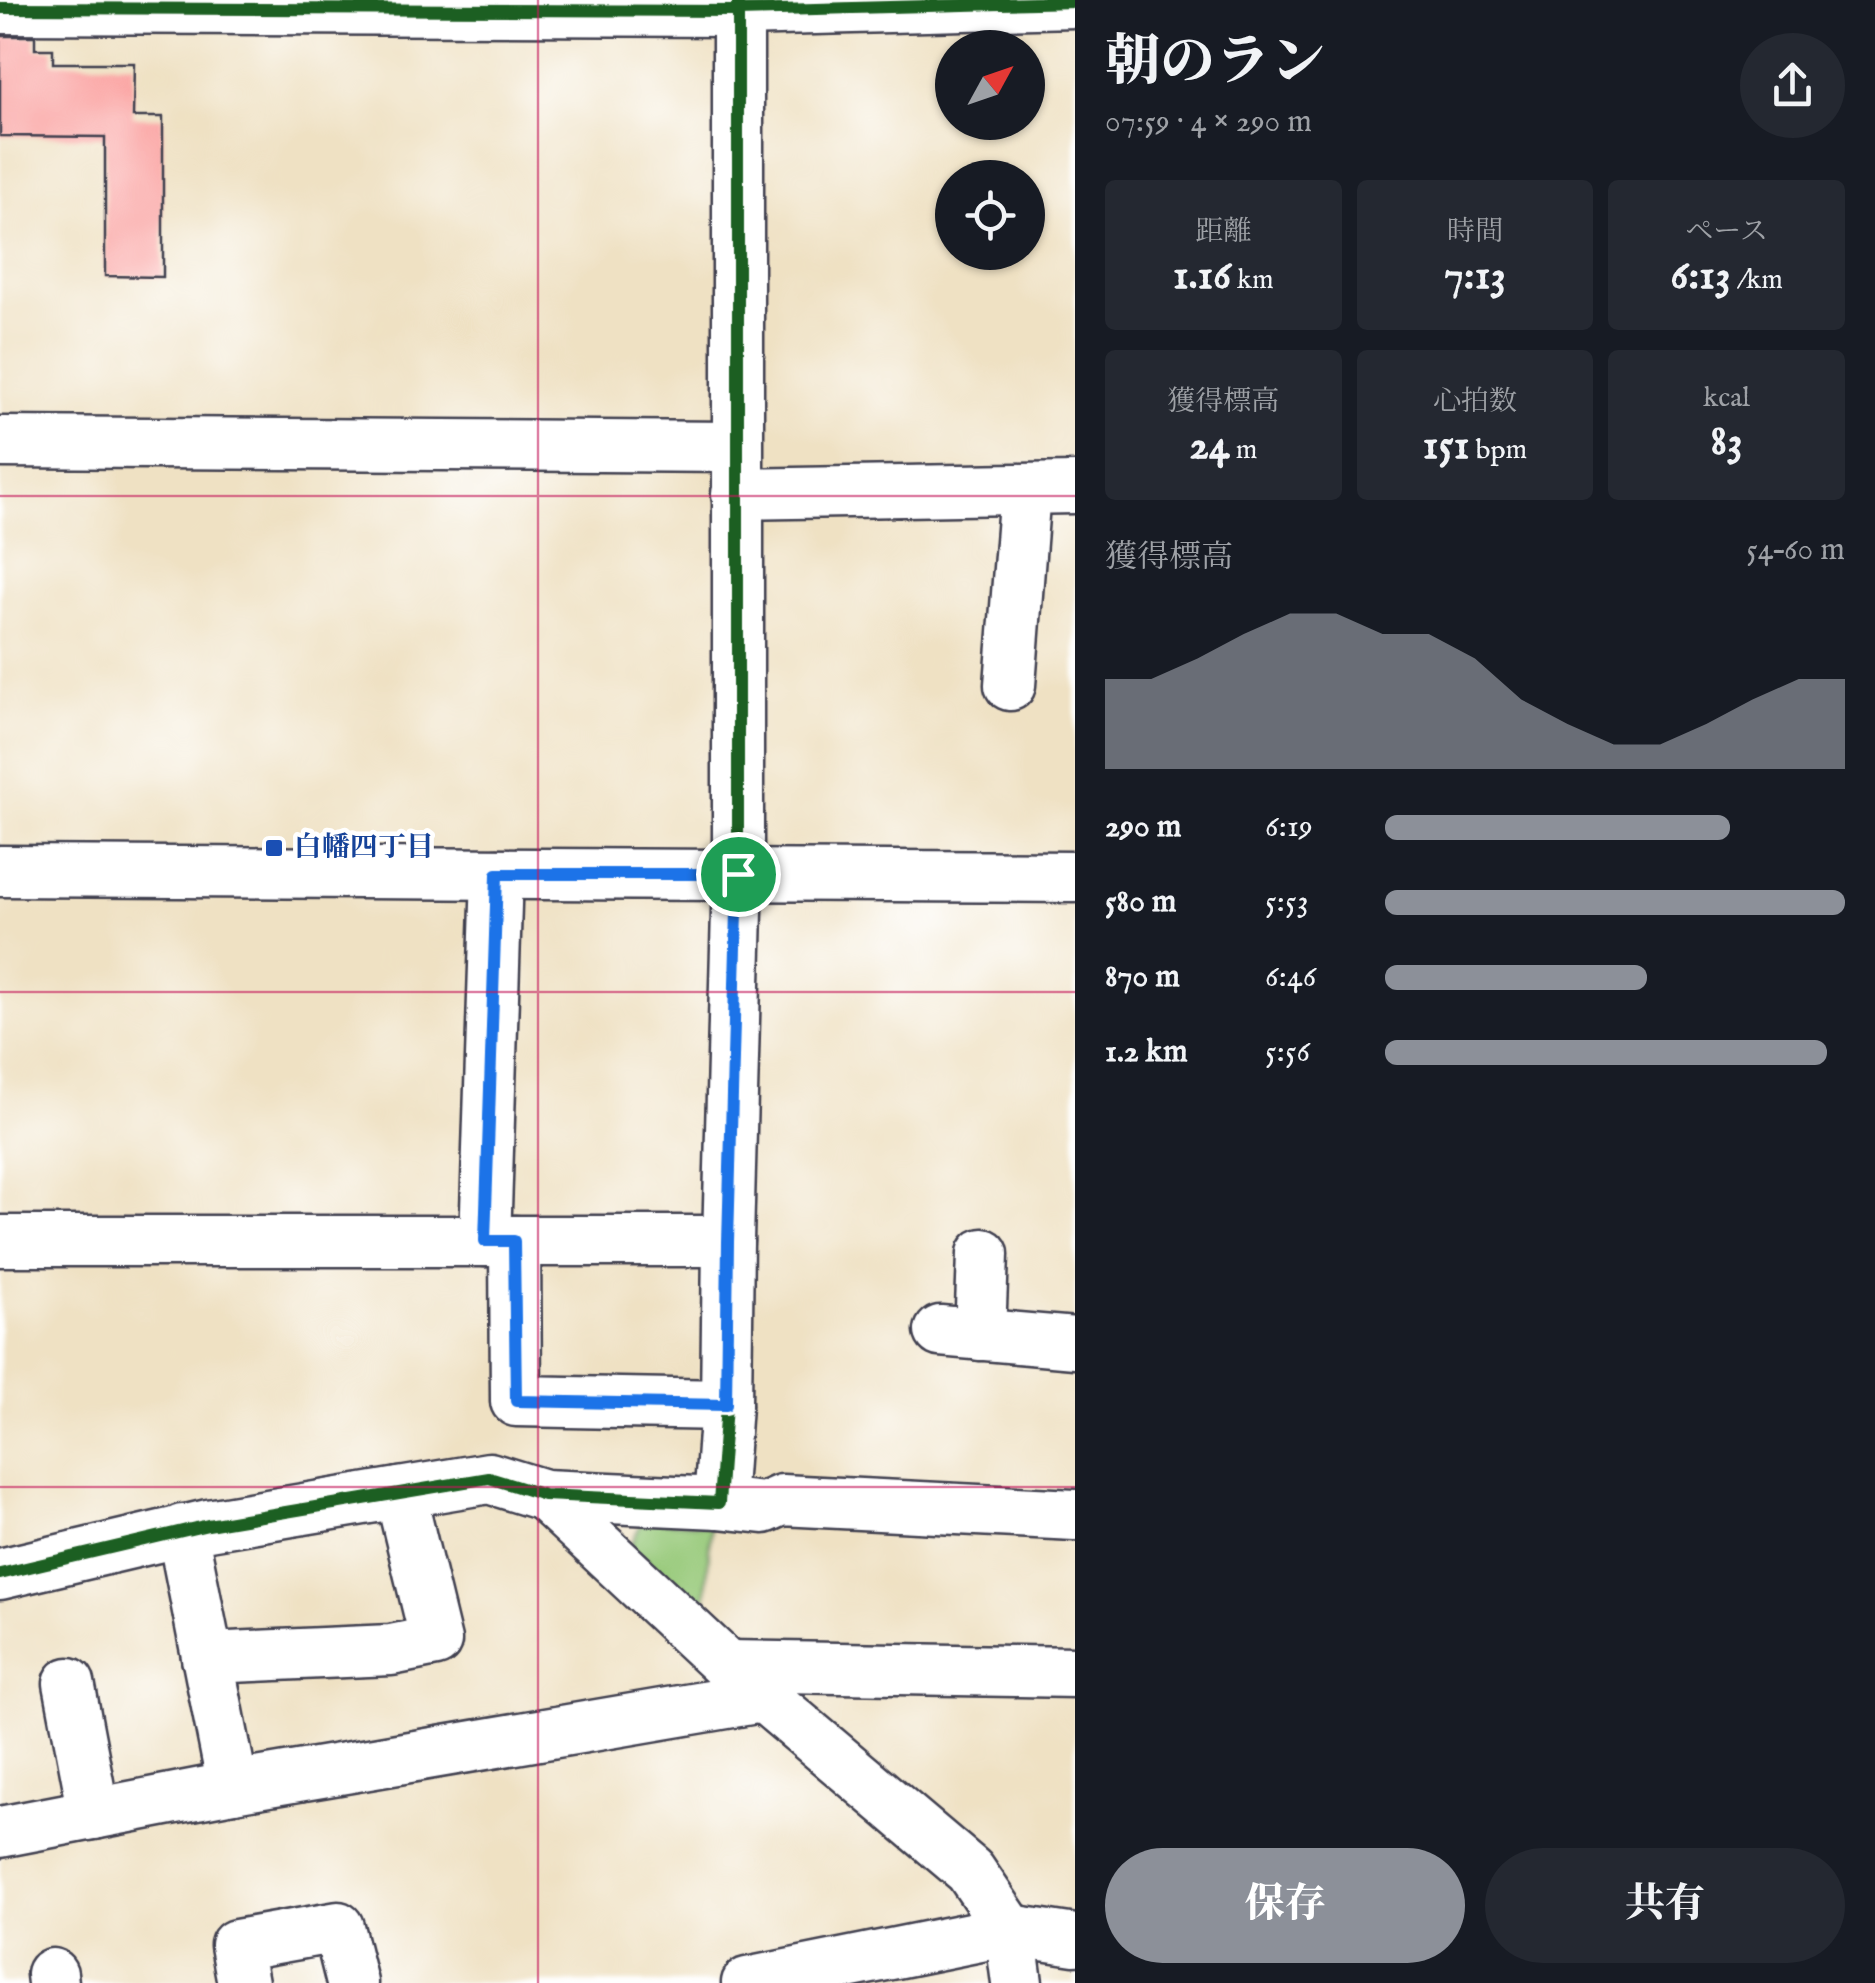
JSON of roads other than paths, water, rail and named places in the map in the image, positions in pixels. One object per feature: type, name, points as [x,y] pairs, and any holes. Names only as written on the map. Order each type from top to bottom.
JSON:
[{"type":"street","points":[[0,8],[1075,2]]},
{"type":"street","points":[[720,1503],[726,1405],[738,874],[737,5]]},
{"type":"street","points":[[0,442],[737,470],[1025,490],[1075,488]]},
{"type":"street","points":[[1010,684],[1025,490]]},
{"type":"street","points":[[0,871],[1075,878]]},
{"type":"street","points":[[497,874],[500,1241],[516,1401],[726,1405]]},
{"type":"street","points":[[0,1241],[728,1242]]},
{"type":"street","points":[[982,1254],[960,1333],[1075,1343]]},
{"type":"street","points":[[0,1574],[182,1530],[489,1478],[544,1495],[764,1508],[782,1500],[1075,1514]]},
{"type":"street","points":[[207,1658],[390,1650],[436,1641],[400,1492]]},
{"type":"street","points":[[544,1495],[744,1682],[970,1871],[1010,1930],[1017,1983]]},
{"type":"street","points":[[182,1530],[233,1787]]},
{"type":"street","points":[[0,1832],[744,1682],[1075,1672]]},
{"type":"street","points":[[68,1683],[94,1814]]},
{"type":"street","points":[[243,1983],[236,1945],[338,1927],[352,1983]]},
{"type":"street","points":[[747,1983],[1010,1930],[1075,1940]]},
{"type":"place","name":"白幡四丁目","points":[[274,848]]}]
